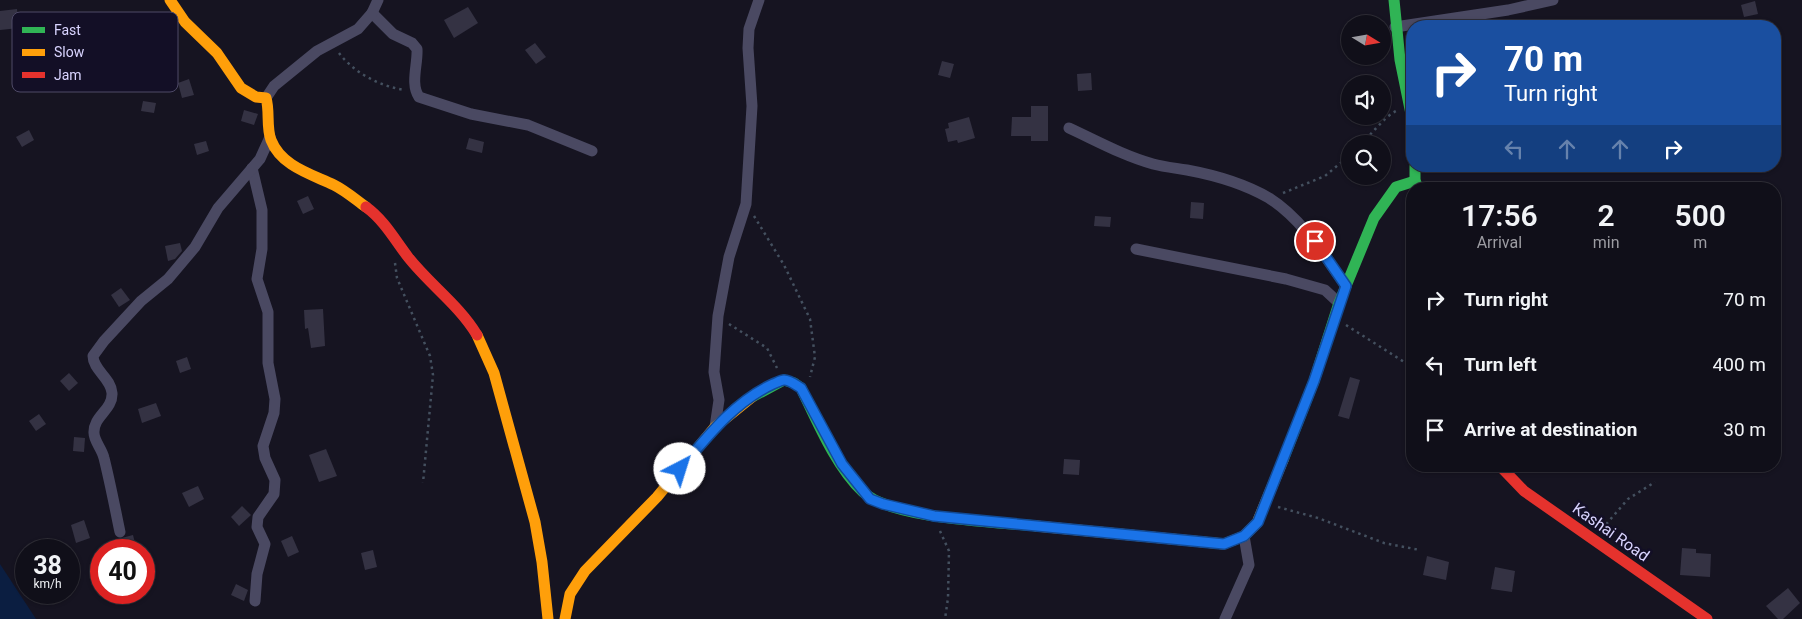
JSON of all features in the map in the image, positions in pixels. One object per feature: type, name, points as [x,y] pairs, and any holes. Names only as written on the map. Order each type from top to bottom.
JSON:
[{"type":"street","points":[[377,0],[372,13],[358,29],[330,42],[274,86],[266,98],[269,109],[270,137],[277,154],[289,164],[336,186],[369,209],[390,231],[409,258],[466,317],[480,340],[494,373],[535,522],[548,619]]},
{"type":"street","points":[[714,427],[719,400],[714,372],[718,316],[730,257],[746,204],[752,106],[748,48],[749,29],[760,0]]},
{"type":"street","points":[[1394,0],[1395,27],[1401,73],[1406,92]]},
{"type":"street","points":[[1442,20],[1508,10],[1553,0]]},
{"type":"street","points":[[172,3],[188,26],[218,54],[232,80],[250,94],[266,98]]},
{"type":"street","points":[[372,13],[394,34],[412,43],[417,48],[414,82],[419,97],[472,114],[528,125],[592,151]]},
{"type":"street","points":[[1395,27],[1406,25]]},
{"type":"street","points":[[1070,128],[1132,158],[1155,165],[1188,170],[1225,180],[1270,199],[1289,214],[1315,241],[1346,286]]},
{"type":"street","points":[[120,532],[103,455],[94,435],[94,427],[110,406],[112,398],[111,386],[94,363],[93,356],[110,334],[141,301],[168,279],[195,247],[218,208],[260,159],[270,137]]},
{"type":"street","points":[[252,168],[262,210],[262,249],[258,279],[268,312],[268,363],[275,399],[274,413],[263,446],[265,458],[275,480],[274,494],[258,517],[257,527],[265,544],[257,574],[255,601]]},
{"type":"street","points":[[565,619],[570,594],[585,571],[657,497],[714,427],[745,401],[784,380],[794,383],[805,396],[842,464],[870,499],[896,508],[933,516],[1204,543],[1224,544],[1244,536],[1258,522],[1266,504],[1314,381],[1339,303],[1374,218],[1396,187],[1406,186]]},
{"type":"street","points":[[1136,249],[1286,279],[1325,290],[1339,303]]},
{"type":"street","name":"Kashai Road","points":[[1506,472],[1524,491],[1707,619]]},
{"type":"street","points":[[1226,619],[1249,565],[1244,536]]},
{"type":"path","points":[[158,12],[172,3]]},
{"type":"path","points":[[330,42],[347,64],[364,75],[395,89],[416,92]]},
{"type":"path","points":[[1372,135],[1387,116],[1406,106]]},
{"type":"path","points":[[1270,199],[1325,176],[1341,163]]},
{"type":"path","points":[[746,204],[784,265],[810,319],[815,357],[805,396]]},
{"type":"path","points":[[394,260],[397,278],[430,356],[433,375],[423,483]]},
{"type":"path","points":[[718,316],[767,348],[784,380]]},
{"type":"path","points":[[1334,317],[1406,363]]},
{"type":"path","points":[[1593,540],[1628,499],[1655,482]]},
{"type":"path","points":[[1266,504],[1318,518],[1384,544],[1420,550]]},
{"type":"path","points":[[933,516],[949,551],[948,598],[945,619]]},
{"type":"water","points":[[0,564],[15,587],[15,604],[26,604],[36,619],[0,619]]},
{"type":"building","points":[[1755,1],[1758,14],[1744,17],[1741,5]]},
{"type":"building","points":[[468,7],[478,23],[454,38],[444,20]]},
{"type":"building","points":[[17,9],[17,12],[12,12],[12,29],[0,30],[0,11]]},
{"type":"building","points":[[535,43],[546,57],[536,64],[525,50]]},
{"type":"building","points":[[942,61],[954,64],[950,78],[938,75]]},
{"type":"building","points":[[1091,73],[1092,90],[1078,91],[1077,74]]},
{"type":"building","points":[[189,79],[194,95],[182,98],[178,83]]},
{"type":"building","points":[[143,101],[156,103],[154,113],[141,111]]},
{"type":"building","points":[[1031,106],[1048,106],[1048,141],[1031,141],[1031,136],[1011,136],[1012,117],[1031,117]]},
{"type":"building","points":[[244,110],[258,114],[254,125],[241,121]]},
{"type":"building","points":[[969,117],[975,138],[958,143],[957,140],[948,142],[945,129],[949,128],[948,123]]},
{"type":"building","points":[[29,130],[34,140],[22,147],[16,137]]},
{"type":"building","points":[[469,138],[484,142],[482,153],[466,149]]},
{"type":"building","points":[[206,141],[209,151],[197,155],[194,144]]},
{"type":"building","points":[[308,196],[314,209],[303,214],[297,201]]},
{"type":"building","points":[[1191,202],[1204,203],[1203,219],[1190,218]]},
{"type":"building","points":[[1095,216],[1111,217],[1110,227],[1094,226]]},
{"type":"building","points":[[180,243],[182,251],[175,259],[168,261],[165,246]]},
{"type":"building","points":[[121,288],[130,300],[119,307],[111,295]]},
{"type":"building","points":[[323,309],[325,346],[311,348],[308,328],[305,329],[304,310]]},
{"type":"building","points":[[187,357],[191,369],[180,373],[176,361]]},
{"type":"building","points":[[69,373],[78,383],[69,391],[60,381]]},
{"type":"building","points":[[1350,377],[1360,380],[1349,419],[1338,416]]},
{"type":"building","points":[[156,403],[161,416],[142,423],[138,409]]},
{"type":"building","points":[[39,414],[46,424],[36,431],[29,421]]},
{"type":"building","points":[[74,437],[85,438],[84,452],[73,451]]},
{"type":"building","points":[[326,449],[337,476],[319,482],[309,455]]},
{"type":"building","points":[[1064,459],[1080,460],[1079,475],[1063,474]]},
{"type":"building","points":[[198,486],[204,499],[189,507],[182,493]]},
{"type":"building","points":[[242,506],[251,515],[239,526],[231,517]]},
{"type":"building","points":[[84,520],[90,538],[80,542],[80,539],[75,539],[71,525]]},
{"type":"building","points":[[133,535],[134,539],[118,539]]},
{"type":"building","points":[[292,536],[299,552],[288,557],[281,541]]},
{"type":"building","points":[[1682,548],[1696,549],[1696,553],[1711,554],[1710,577],[1680,575]]},
{"type":"building","points":[[373,550],[377,567],[365,570],[361,553]]},
{"type":"building","points":[[1427,556],[1449,562],[1446,580],[1423,575]]},
{"type":"building","points":[[1495,567],[1515,571],[1512,592],[1491,589]]},
{"type":"building","points":[[236,584],[248,590],[244,601],[231,595]]},
{"type":"building","points":[[1788,588],[1800,603],[1783,619],[1778,619],[1766,606]]},
{"type":"traffic: fast","points":[[1394,0],[1400,60],[1406,90]]},
{"type":"traffic: fast","points":[[1415,172],[1416,182]]},
{"type":"traffic: fast","points":[[1283,460],[1314,381],[1339,303],[1374,218],[1396,187],[1406,184]]},
{"type":"traffic: fast","points":[[752,397],[784,380],[794,383],[801,388],[828,443],[844,470],[863,492],[877,501],[896,508],[945,518],[1036,526]]},
{"type":"traffic: slow","points":[[170,0],[185,22],[217,53],[241,88],[256,97],[266,98],[271,140],[282,156],[289,163],[307,173],[338,187],[366,207]]},
{"type":"traffic: slow","points":[[477,335],[494,373],[535,522],[542,562],[548,619]]},
{"type":"traffic: slow","points":[[565,619],[570,594],[585,571],[657,497],[715,427],[752,397]]},
{"type":"traffic: slow","points":[[1036,526],[1224,544],[1244,536],[1257,523],[1283,460]]},
{"type":"traffic: jam","points":[[366,207],[384,224],[408,257],[462,314],[477,335]]},
{"type":"traffic: jam","points":[[1506,472],[1524,491],[1707,619]]},
{"type":"route","points":[[680,469],[714,427],[745,401],[784,380],[794,383],[801,388],[842,464],[858,486],[870,499],[883,504],[934,516],[1224,544],[1244,536],[1258,522],[1314,381],[1346,286],[1315,241]]}]
